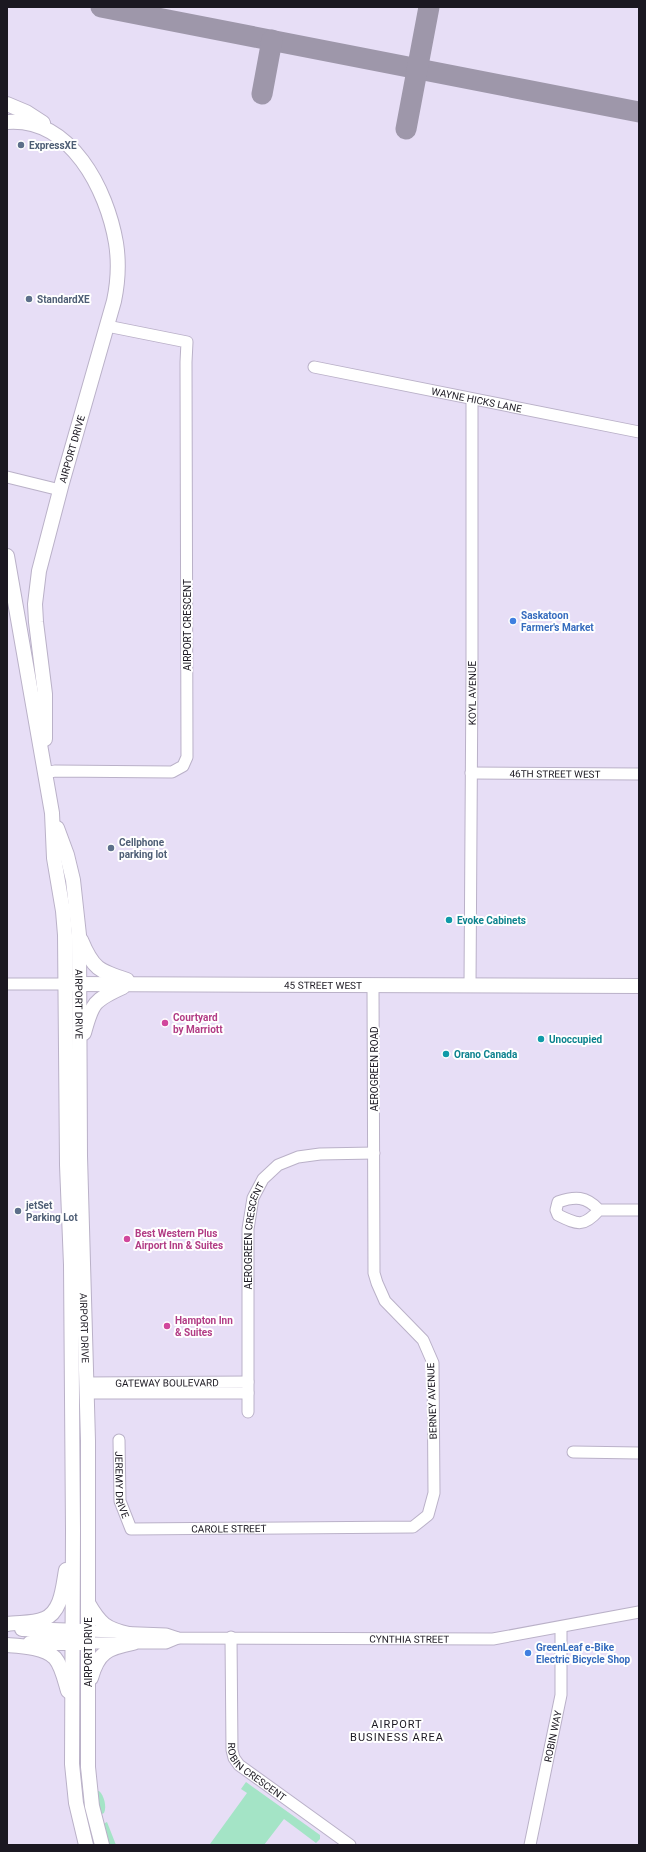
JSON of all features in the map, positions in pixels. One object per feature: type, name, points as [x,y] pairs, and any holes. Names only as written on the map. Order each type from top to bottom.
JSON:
[{"type":"main road","name":"AIRPORT DRIVE","points":[[7,104],[26,112],[50,127],[86,167],[107,204],[114,233],[118,260],[117,283],[107,326],[60,490],[39,571],[35,604],[37,642],[46,694],[44,770]]},
{"type":"main road","name":"AIRPORT DRIVE","points":[[7,122],[20,122],[36,126],[58,136],[68,146]]},
{"type":"main road","name":"AIRPORT DRIVE","points":[[7,556],[52,813],[54,858],[63,911],[79,1049],[80,1156],[86,1388],[88,1767],[89,1786],[102,1845]]},
{"type":"main road","name":"AIRPORT DRIVE","points":[[52,813],[67,855],[73,880],[79,935],[72,984],[67,1165],[71,1266],[73,1777],[77,1809],[86,1845]]},
{"type":"main road","points":[[79,935],[86,951],[96,967],[107,974],[134,984]]},
{"type":"main road","name":"45 STREET WEST","points":[[72,984],[639,986]]},
{"type":"main road","points":[[79,1049],[88,1018],[94,1004],[103,996],[134,984]]},
{"type":"main road","points":[[7,1624],[44,1619],[56,1608],[63,1588],[73,1530]]},
{"type":"main road","points":[[88,1603],[98,1618],[109,1629],[131,1638]]},
{"type":"main road","points":[[7,1629],[72,1637]]},
{"type":"main road","points":[[7,1644],[72,1637],[88,1637]]},
{"type":"main road","points":[[87,1702],[94,1668],[99,1658],[106,1651],[131,1638]]},
{"type":"main road","points":[[7,1644],[36,1649],[48,1653],[56,1658],[72,1702]]},
{"type":"street","name":"AIRPORT CRESCENT","points":[[44,770],[172,772],[181,768],[186,760],[187,342],[107,326]]},
{"type":"street","name":"WAYNE HICKS LANE","points":[[314,367],[472,400],[639,432]]},
{"type":"street","name":"KOYL AVENUE","points":[[470,986],[472,400]]},
{"type":"street","points":[[7,476],[60,490]]},
{"type":"street","name":"46TH STREET WEST","points":[[471,773],[639,774]]},
{"type":"street","name":"45 STREET WEST","points":[[7,984],[72,984]]},
{"type":"street","name":"AEROGREEN ROAD","points":[[373,986],[374,1153]]},
{"type":"street","name":"AEROGREEN CRESCENT","points":[[248,1412],[248,1223],[253,1198],[263,1179],[278,1165],[298,1156],[374,1153]]},
{"type":"street","name":"BERNEY AVENUE","points":[[328,1528],[412,1527],[428,1515],[434,1493],[433,1363],[423,1340],[386,1301],[377,1283],[374,1267],[374,1153]]},
{"type":"street","points":[[599,1210],[639,1210]]},
{"type":"street","name":"GATEWAY BOULEVARD","points":[[86,1388],[248,1388]]},
{"type":"street","name":"JEREMY DRIVE","points":[[119,1440],[120,1501],[131,1529]]},
{"type":"street","points":[[573,1452],[639,1453]]},
{"type":"street","name":"CAROLE STREET","points":[[131,1529],[328,1528]]},
{"type":"street","name":"CYNTHIA STREET","points":[[88,1637],[131,1638],[166,1643],[178,1638],[232,1637],[493,1639],[639,1612]]},
{"type":"street","name":"ROBIN WAY","points":[[530,1845],[561,1696],[561,1627]]},
{"type":"street","name":"ROBIN CRESCENT","points":[[232,1637],[232,1740],[234,1758],[239,1765],[350,1845]]},
{"type":"green space","points":[[246,1782],[320,1835],[320,1839],[316,1843],[284,1819],[264,1845],[210,1844],[247,1793],[241,1789]]},
{"type":"green space","points":[[96,1791],[101,1793],[104,1801],[105,1810],[102,1814],[97,1812]]},
{"type":"green space","points":[[107,1822],[116,1845],[106,1845],[103,1824]]},
{"type":"taxiway","points":[[101,7],[639,112]]},
{"type":"taxiway","points":[[406,129],[429,7]]},
{"type":"taxiway","points":[[262,94],[272,40]]},
{"type":"place","name":"ExpressXE","points":[[21,145]]},
{"type":"place","name":"StandardXE","points":[[29,299]]},
{"type":"place","name":"Saskatoon Farmer's Market","points":[[513,621]]},
{"type":"place","name":"Cellphone parking lot","points":[[111,848]]},
{"type":"place","name":"Evoke Cabinets","points":[[449,920]]},
{"type":"place","name":"Courtyard by Marriott","points":[[165,1023]]},
{"type":"place","name":"Unoccupied","points":[[541,1039]]},
{"type":"place","name":"Orano Canada","points":[[446,1054]]},
{"type":"place","name":"jetSet Parking Lot","points":[[18,1211]]},
{"type":"place","name":"Best Western Plus Airport Inn & Suites","points":[[127,1239]]},
{"type":"place","name":"Hampton Inn & Suites","points":[[167,1326]]},
{"type":"place","name":"GreenLeaf e-Bike Electric Bicycle Shop","points":[[528,1653]]},
{"type":"district","name":"AIRPORT BUSINESS AREA","points":[[397,1730]]}]
